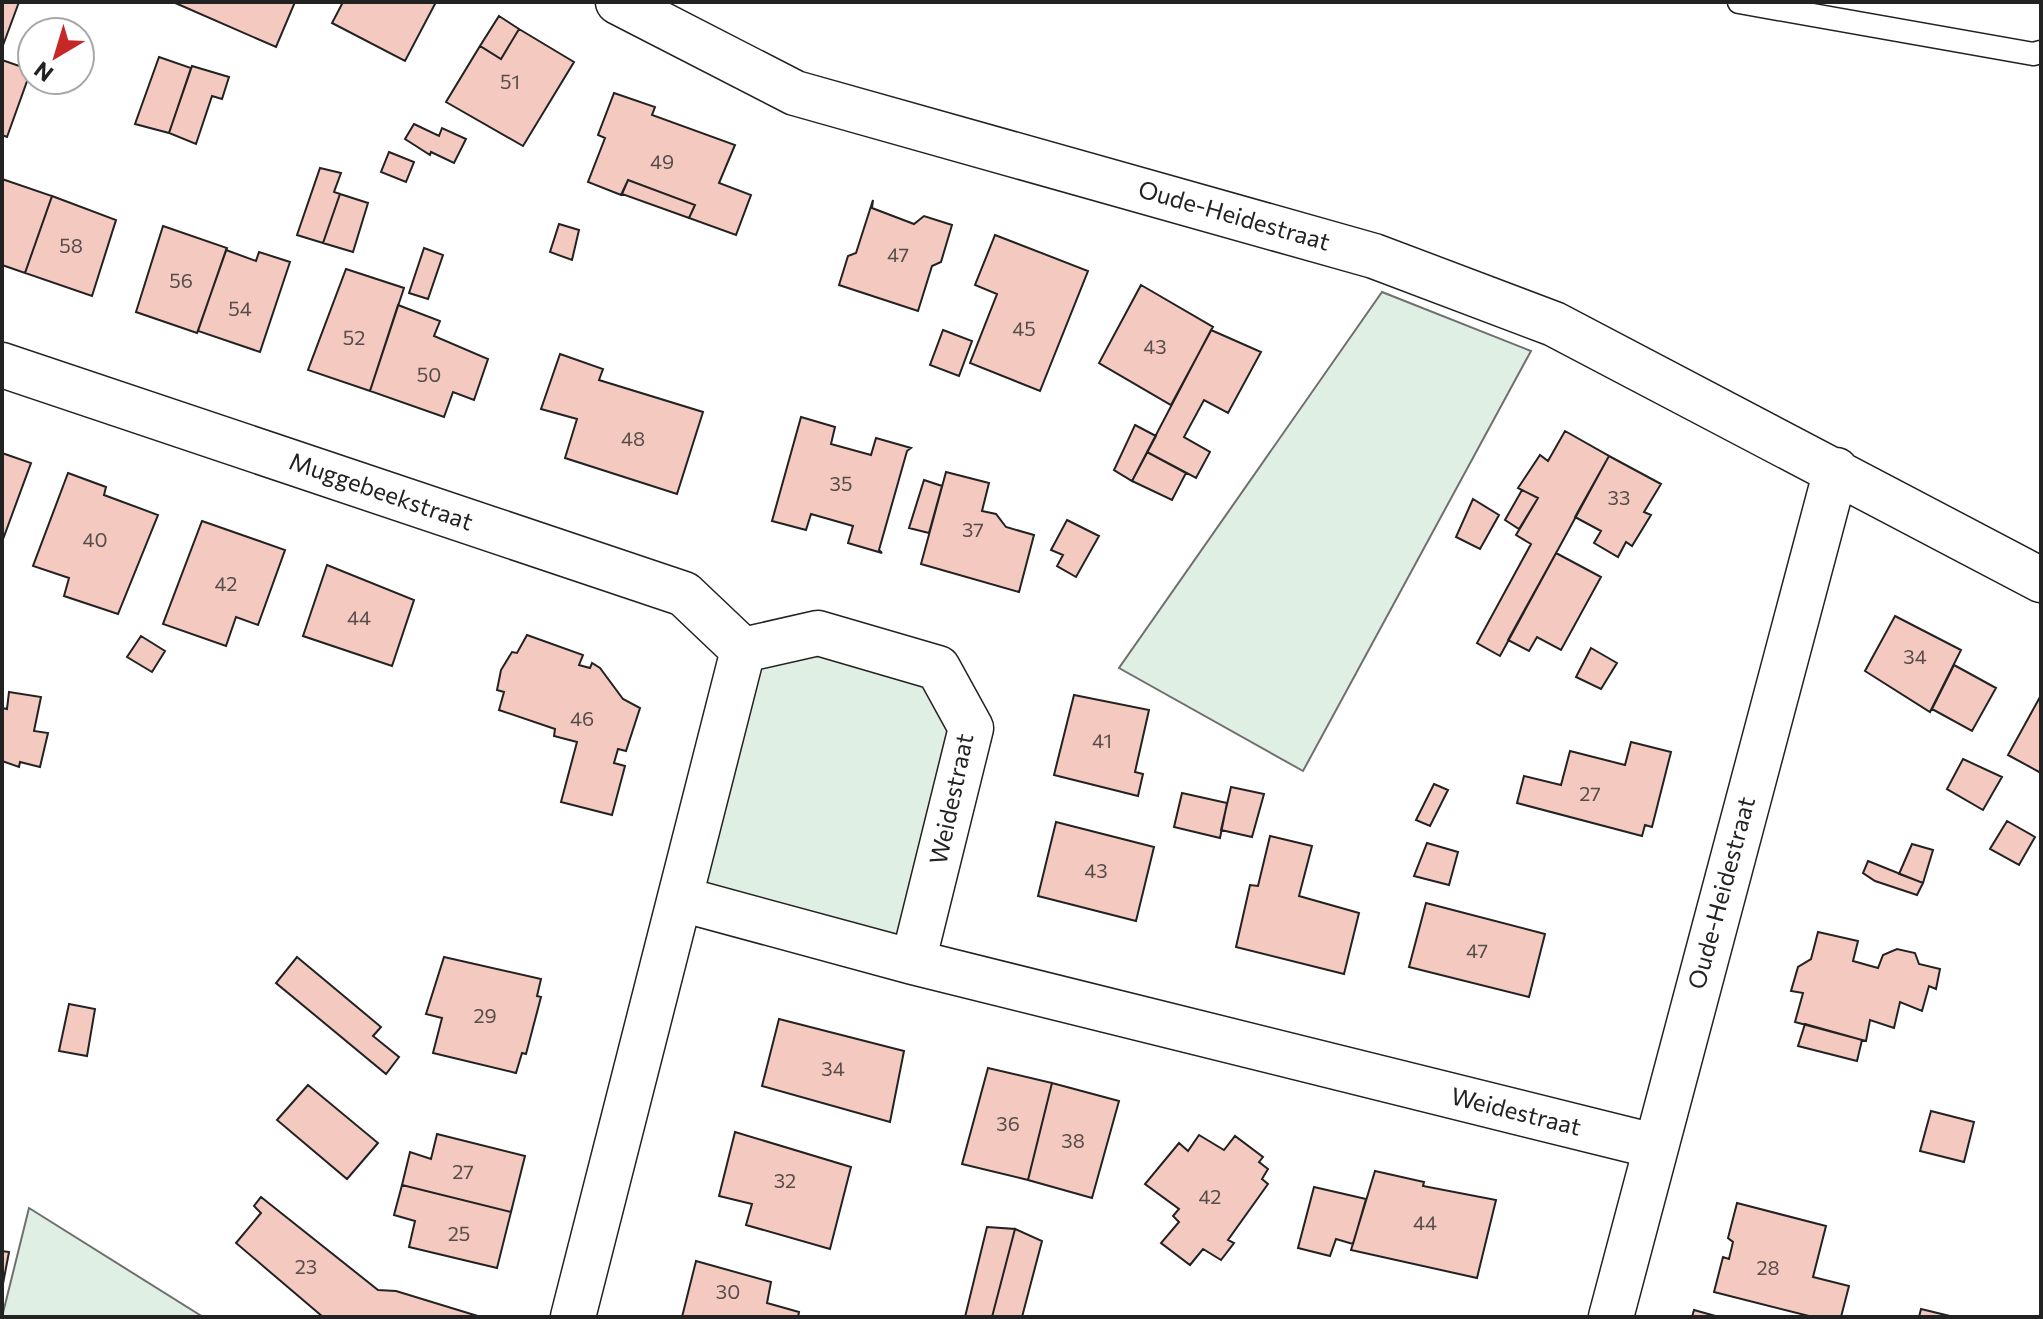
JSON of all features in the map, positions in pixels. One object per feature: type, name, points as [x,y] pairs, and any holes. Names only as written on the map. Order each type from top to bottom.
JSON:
[{"type":"street","name":"Oude-Heidestraat","points":[[618,2],[795,93],[1374,256],[1540,319],[1836,470],[2041,580]]},
{"type":"street","name":"Muggebeekstraat","points":[[2,365],[684,594],[743,650]]},
{"type":"street","name":"Oude-Heidestraat","points":[[1611,1317],[1836,470]]},
{"type":"street","name":"Weidestraat","points":[[743,650],[818,633],[938,668],[971,728],[913,962]]},
{"type":"street","points":[[573,1317],[743,650]]},
{"type":"street","name":"Weidestraat","points":[[681,899],[913,962],[1654,1146]]},
{"type":"lane","points":[[1739,2],[2033,54],[2041,52]]},
{"type":"green space","points":[[1382,292],[1531,351],[1303,771],[1119,668]]},
{"type":"green space","points":[[818,633],[938,668],[971,728],[913,962],[681,899],[743,650]]},
{"type":"green space","points":[[29,1208],[203,1317],[2,1317]]},
{"type":"building","points":[[2,2],[19,2],[2,48]]},
{"type":"building","points":[[173,2],[295,2],[276,47]]},
{"type":"building","points":[[343,2],[436,2],[405,61],[332,23]]},
{"type":"building","points":[[499,16],[519,29],[501,59],[480,46]]},
{"type":"building","points":[[519,29],[574,62],[523,146],[446,102],[480,46],[501,59]]},
{"type":"building","points":[[159,57],[191,68],[169,133],[135,124]]},
{"type":"building","points":[[2,60],[16,65],[16,96],[22,96],[7,137],[2,135]]},
{"type":"building","points":[[192,66],[229,77],[222,99],[212,96],[196,144],[169,133]]},
{"type":"building","points":[[614,93],[655,107],[652,115],[735,145],[719,183],[751,195],[736,235],[689,218],[695,205],[628,180],[621,195],[588,182],[605,138],[598,135]]},
{"type":"building","points":[[414,124],[439,136],[442,128],[466,139],[454,163],[431,152],[430,155],[405,139]]},
{"type":"building","points":[[389,152],[414,162],[406,182],[381,172]]},
{"type":"building","points":[[320,168],[341,173],[334,192],[340,194],[323,243],[297,235]]},
{"type":"building","points":[[2,179],[52,196],[25,273],[2,265]]},
{"type":"building","points":[[628,180],[695,205],[689,218],[622,194]]},
{"type":"building","points":[[340,194],[368,203],[353,252],[323,243]]},
{"type":"building","points":[[52,196],[116,220],[92,296],[25,273]]},
{"type":"building","points":[[873,200],[872,208],[914,224],[924,216],[952,225],[941,262],[932,266],[918,311],[839,285],[848,256],[856,253]]},
{"type":"building","points":[[559,224],[579,230],[572,260],[550,252]]},
{"type":"building","points":[[163,226],[227,248],[197,333],[136,312]]},
{"type":"building","points":[[995,235],[1088,271],[1040,391],[970,363],[997,294],[975,285]]},
{"type":"building","points":[[424,248],[443,255],[428,299],[409,293]]},
{"type":"building","points":[[226,250],[256,261],[259,252],[290,262],[260,352],[198,331]]},
{"type":"building","points":[[346,269],[404,288],[370,391],[308,370]]},
{"type":"building","points":[[1141,285],[1213,327],[1171,405],[1099,363]]},
{"type":"building","points":[[398,305],[440,321],[434,336],[488,359],[474,400],[453,392],[444,417],[370,391]]},
{"type":"building","points":[[943,330],[972,341],[959,376],[930,365]]},
{"type":"building","points":[[1211,330],[1261,352],[1228,413],[1204,400],[1184,437],[1210,452],[1196,478],[1147,452]]},
{"type":"building","points":[[560,354],[603,369],[599,380],[703,412],[677,494],[565,458],[577,419],[541,409]]},
{"type":"building","points":[[801,417],[835,427],[831,444],[871,455],[876,438],[911,448],[907,451],[879,550],[882,553],[848,543],[853,526],[811,514],[806,530],[772,521]]},
{"type":"building","points":[[1135,425],[1156,436],[1132,481],[1114,470]]},
{"type":"building","points":[[1565,431],[1609,456],[1500,656],[1477,643],[1531,544],[1516,535],[1538,498],[1518,488],[1540,455],[1548,461]]},
{"type":"building","points":[[1147,452],[1186,473],[1172,500],[1132,481]]},
{"type":"building","points":[[2,453],[31,463],[2,542]]},
{"type":"building","points":[[1609,456],[1661,484],[1644,512],[1651,515],[1632,546],[1626,542],[1618,557],[1594,543],[1601,531],[1575,517]]},
{"type":"building","points":[[946,472],[989,483],[982,511],[996,514],[1006,527],[1034,535],[1019,592],[921,564]]},
{"type":"building","points":[[68,473],[106,487],[104,495],[158,515],[118,614],[64,596],[69,578],[33,566]]},
{"type":"building","points":[[924,480],[942,486],[929,533],[909,528]]},
{"type":"building","points":[[1522,490],[1538,498],[1519,529],[1505,520]]},
{"type":"building","points":[[1473,499],[1499,515],[1480,549],[1456,537]]},
{"type":"building","points":[[1067,520],[1099,536],[1076,577],[1057,566],[1063,555],[1051,550]]},
{"type":"building","points":[[202,521],[285,550],[258,625],[236,617],[226,646],[163,624]]},
{"type":"building","points":[[1556,553],[1601,577],[1561,650],[1537,637],[1529,651],[1508,640]]},
{"type":"building","points":[[327,565],[414,600],[392,666],[303,636]]},
{"type":"building","points":[[1895,616],[1961,650],[1930,712],[1865,671]]},
{"type":"building","points":[[527,635],[583,655],[579,665],[590,668],[592,663],[600,668],[623,699],[640,708],[626,751],[618,749],[614,763],[625,766],[612,815],[561,802],[577,742],[554,736],[555,729],[499,710],[504,692],[497,690],[501,670],[512,652],[517,653]]},
{"type":"building","points":[[141,636],[165,651],[152,672],[127,657]]},
{"type":"building","points":[[1591,648],[1617,663],[1601,689],[1576,677]]},
{"type":"building","points":[[1954,665],[1996,688],[1972,731],[1932,709]]},
{"type":"building","points":[[9,692],[41,697],[34,731],[48,733],[40,767],[20,762],[19,767],[2,761],[2,708],[7,709]]},
{"type":"building","points":[[1074,695],[1149,710],[1135,772],[1143,774],[1138,796],[1054,775]]},
{"type":"building","points":[[2041,698],[2041,773],[2008,755]]},
{"type":"building","points":[[1631,742],[1671,752],[1652,827],[1645,825],[1642,836],[1517,803],[1524,776],[1561,785],[1570,751],[1625,765]]},
{"type":"building","points":[[1963,759],[2002,777],[1983,810],[1947,789]]},
{"type":"building","points":[[1434,784],[1448,790],[1430,826],[1416,820]]},
{"type":"building","points":[[1231,787],[1264,794],[1252,837],[1221,830]]},
{"type":"building","points":[[1182,793],[1227,803],[1220,838],[1174,827]]},
{"type":"building","points":[[2007,821],[2035,837],[2019,865],[1990,849]]},
{"type":"building","points":[[1056,822],[1154,847],[1136,921],[1038,896]]},
{"type":"building","points":[[1270,836],[1312,846],[1299,896],[1359,913],[1344,974],[1236,947],[1250,885],[1258,886]]},
{"type":"building","points":[[1427,843],[1458,852],[1449,885],[1414,876]]},
{"type":"building","points":[[1912,844],[1933,850],[1923,883],[1899,874]]},
{"type":"building","points":[[1868,861],[1923,883],[1917,895],[1875,881],[1863,873]]},
{"type":"building","points":[[1426,903],[1545,934],[1529,997],[1409,967]]},
{"type":"building","points":[[1818,932],[1858,941],[1853,961],[1878,968],[1883,955],[1897,949],[1915,953],[1919,964],[1940,969],[1936,989],[1929,986],[1922,1011],[1900,1002],[1894,1028],[1870,1020],[1866,1041],[1795,1022],[1803,993],[1791,991],[1798,967],[1811,959]]},
{"type":"building","points":[[297,957],[381,1027],[373,1036],[399,1057],[386,1074],[276,983]]},
{"type":"building","points":[[444,957],[541,979],[537,996],[541,997],[526,1054],[522,1053],[516,1073],[433,1053],[442,1018],[426,1014]]},
{"type":"building","points":[[69,1004],[95,1009],[87,1056],[59,1051]]},
{"type":"building","points":[[779,1019],[904,1051],[890,1122],[762,1086]]},
{"type":"building","points":[[1805,1024],[1862,1040],[1857,1061],[1798,1046]]},
{"type":"building","points":[[988,1068],[1052,1083],[1028,1180],[962,1164]]},
{"type":"building","points":[[1052,1083],[1119,1101],[1092,1198],[1028,1180]]},
{"type":"building","points":[[308,1085],[378,1143],[347,1179],[277,1120]]},
{"type":"building","points":[[1931,1111],[1974,1122],[1964,1162],[1920,1151]]},
{"type":"building","points":[[735,1132],[851,1167],[830,1249],[746,1225],[752,1204],[719,1196]]},
{"type":"building","points":[[437,1134],[525,1156],[511,1212],[402,1185],[410,1152],[431,1159]]},
{"type":"building","points":[[1199,1135],[1224,1150],[1235,1136],[1263,1157],[1259,1162],[1268,1169],[1262,1179],[1268,1184],[1228,1240],[1234,1243],[1221,1260],[1203,1249],[1190,1265],[1161,1243],[1179,1222],[1173,1216],[1179,1209],[1145,1184],[1179,1143],[1188,1151]]},
{"type":"building","points":[[1375,1171],[1424,1182],[1423,1186],[1496,1200],[1477,1278],[1351,1250]]},
{"type":"building","points":[[402,1185],[511,1212],[497,1268],[409,1247],[415,1221],[394,1215]]},
{"type":"building","points":[[1314,1187],[1366,1199],[1353,1244],[1336,1239],[1330,1256],[1298,1248]]},
{"type":"building","points":[[261,1197],[378,1290],[396,1291],[481,1317],[323,1317],[236,1243],[261,1213],[254,1206]]},
{"type":"building","points":[[1737,1203],[1826,1226],[1813,1277],[1849,1286],[1841,1317],[1813,1317],[1714,1292],[1723,1257],[1729,1259],[1733,1242],[1728,1238]]},
{"type":"building","points":[[987,1227],[1015,1229],[992,1317],[965,1317]]},
{"type":"building","points":[[1015,1229],[1042,1241],[1022,1317],[992,1317]]},
{"type":"building","points":[[2,1251],[9,1252],[2,1289]]},
{"type":"building","points":[[696,1261],[771,1282],[767,1303],[799,1312],[798,1317],[682,1317]]},
{"type":"building","points":[[1921,1309],[1954,1317],[1919,1317]]},
{"type":"building","points":[[1694,1310],[1719,1317],[1692,1317]]}]
